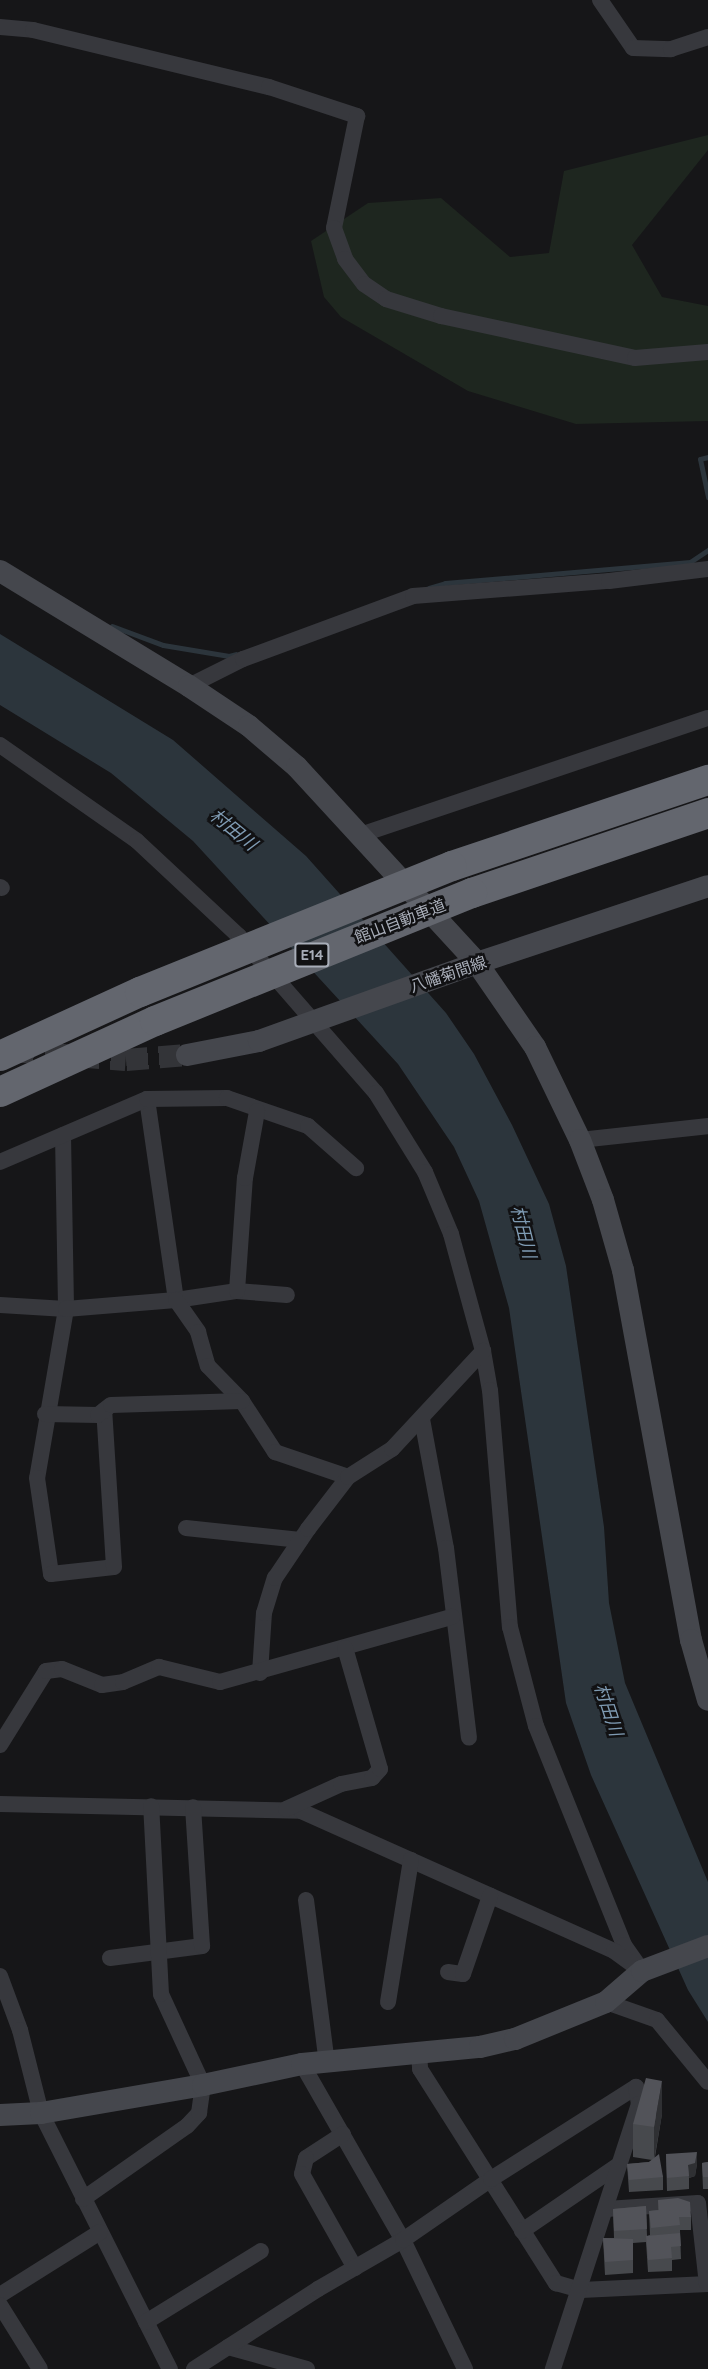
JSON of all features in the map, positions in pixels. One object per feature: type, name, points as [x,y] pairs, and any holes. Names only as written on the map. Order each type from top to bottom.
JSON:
[{"type":"highway","name":"館山自動車道","points":[[0,1056],[140,992],[452,866],[708,780]]},
{"type":"highway","name":"館山自動車道","points":[[0,1092],[155,1021],[472,894],[708,813]]},
{"type":"street","points":[[600,0],[633,48],[670,49],[708,37]]},
{"type":"street","points":[[0,27],[33,30],[269,87],[357,116],[334,228],[351,267],[364,284],[386,298],[441,316],[624,356],[708,352]]},
{"type":"street","points":[[189,686],[243,658],[413,596],[609,581],[708,569]]},
{"type":"street","points":[[0,571],[189,686],[249,726],[290,760],[363,834],[477,963],[536,1047],[580,1140],[603,1200],[623,1270],[691,1640],[708,1700]]},
{"type":"street","points":[[363,834],[708,718]]},
{"type":"street","points":[[0,745],[136,841],[239,936],[376,1093],[425,1172],[451,1234],[483,1351],[490,1390],[510,1627],[536,1726],[624,1945],[642,1971]]},
{"type":"street","name":"八幡菊間線","points":[[187,1055],[259,1041],[477,963],[708,886]]},
{"type":"street","points":[[0,1162],[147,1099],[227,1098],[257,1111],[308,1126],[356,1168]]},
{"type":"street","points":[[147,1099],[176,1300],[198,1332],[207,1366],[242,1401],[275,1452],[348,1477]]},
{"type":"street","points":[[237,1291],[245,1178],[257,1111]]},
{"type":"street","points":[[580,1140],[708,1126]]},
{"type":"street","points":[[63,1135],[66,1309],[45,1414],[37,1478],[51,1574],[114,1567],[104,1410]]},
{"type":"street","points":[[0,1305],[66,1309],[176,1300],[237,1291],[287,1294]]},
{"type":"street","points":[[260,1673],[264,1613],[275,1578],[300,1540],[348,1477],[392,1449],[483,1351]]},
{"type":"street","points":[[45,1414],[98,1415],[111,1405],[242,1401]]},
{"type":"street","points":[[422,1419],[446,1548],[452,1617],[469,1738]]},
{"type":"street","points":[[186,1528],[300,1540]]},
{"type":"street","points":[[0,1745],[46,1671],[62,1669],[102,1685],[123,1682],[159,1667],[220,1682],[260,1673],[452,1617]]},
{"type":"street","points":[[286,1809],[341,1784],[359,1784],[372,1778],[380,1769],[345,1648]]},
{"type":"street","points":[[0,1804],[301,1811],[615,1951],[642,1971]]},
{"type":"street","points":[[83,2199],[187,2126],[199,2112],[203,2085],[161,1994],[151,1806]]},
{"type":"street","points":[[110,1958],[202,1946],[193,1807]]},
{"type":"street","points":[[388,2002],[411,1860]]},
{"type":"street","points":[[448,1972],[463,1974],[490,1896]]},
{"type":"street","points":[[306,1900],[327,2064]]},
{"type":"street","points":[[0,2115],[41,2113],[203,2085],[302,2064],[327,2064],[515,2039],[606,2002],[642,1971],[708,1946]]},
{"type":"street","points":[[0,1976],[20,2030],[41,2113],[170,2369]]},
{"type":"street","points":[[606,2002],[657,2020],[708,2082]]},
{"type":"street","points":[[419,2053],[420,2069],[556,2283],[581,2290],[707,2284],[698,2203],[606,2209]]},
{"type":"street","points":[[302,2064],[403,2240],[465,2369]]},
{"type":"street","points":[[194,2369],[403,2240],[491,2179],[636,2087],[639,2104],[617,2166],[581,2290],[553,2369]]},
{"type":"street","points":[[342,2134],[306,2158],[302,2174],[355,2268]]},
{"type":"street","points":[[522,2231],[617,2166]]},
{"type":"street","points":[[0,2295],[100,2232]]},
{"type":"street","points":[[146,2322],[261,2251]]},
{"type":"street","points":[[0,2305],[39,2369]]},
{"type":"street","points":[[228,2348],[307,2369]]},
{"type":"shaded area","points":[[708,135],[708,150],[632,245],[662,297],[708,306],[708,421],[576,424],[468,391],[341,317],[324,297],[311,241],[368,203],[441,198],[510,257],[549,253],[564,171]]},
{"type":"water","name":"村田川","points":[[0,634],[173,740],[306,856],[446,1013],[474,1054],[512,1125],[549,1204],[566,1266],[604,1527],[609,1603],[625,1683],[708,1882],[708,2022],[688,1990],[591,1775],[566,1703],[509,1308],[479,1201],[454,1147],[398,1064],[193,841],[111,773],[0,705]]},
{"type":"building","points":[[646,2078],[662,2081],[654,2127],[633,2124]]},
{"type":"building","points":[[697,2152],[695,2163],[688,2165],[689,2176],[667,2178],[666,2154]]},
{"type":"building","points":[[659,2154],[663,2177],[629,2180],[627,2164],[649,2162]]},
{"type":"building","points":[[708,2162],[708,2177],[703,2177],[702,2163]]},
{"type":"building","points":[[678,2198],[690,2202],[691,2217],[679,2217],[680,2225],[651,2228],[649,2211],[659,2210],[658,2200]]},
{"type":"building","points":[[646,2206],[647,2229],[614,2231],[613,2209]]},
{"type":"building","points":[[680,2233],[681,2246],[671,2247],[672,2258],[648,2260],[646,2236]]},
{"type":"building","points":[[603,2238],[633,2239],[633,2260],[605,2262]]},
{"type":"waterway","points":[[708,457],[700,459],[708,497]]},
{"type":"waterway","points":[[429,588],[445,583],[690,562],[708,550]]},
{"type":"waterway","points":[[112,626],[163,645],[229,656],[236,654]]},
{"type":"tunnel","points":[[12,1051],[126,1060],[187,1055]]}]
